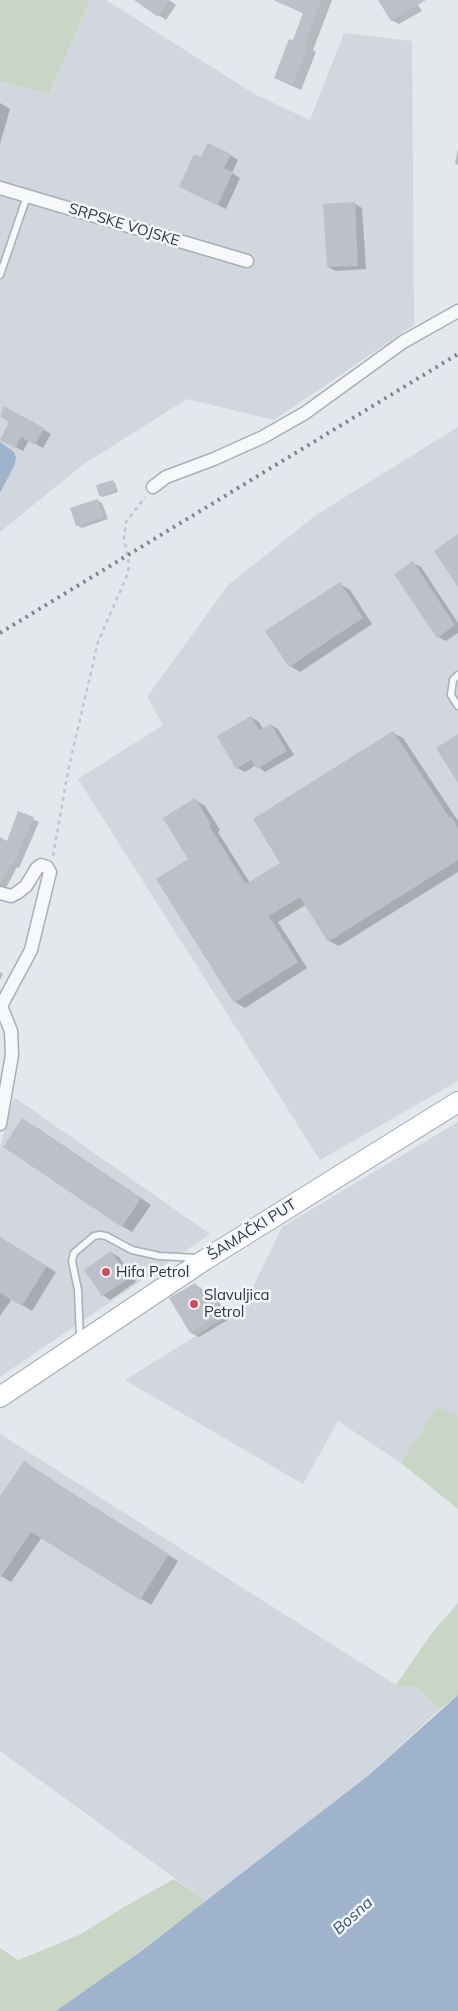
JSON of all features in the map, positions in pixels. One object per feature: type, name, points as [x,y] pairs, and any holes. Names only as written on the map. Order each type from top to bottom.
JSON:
[{"type":"main road","name":"ŠAMAČKI PUT","points":[[0,1397],[206,1259],[458,1102]]},
{"type":"street","name":"SRPSKE VOJSKE","points":[[0,188],[247,262]]},
{"type":"street","points":[[153,487],[166,476],[214,459],[264,437],[297,418],[404,342],[458,311]]},
{"type":"street","points":[[0,893],[11,896],[17,893],[26,886],[37,868],[41,865],[50,872],[31,950],[0,1006],[12,1031],[12,1054],[0,1124]]},
{"type":"lane","points":[[0,275],[27,196]]},
{"type":"lane","points":[[458,675],[453,680],[451,695],[458,706]]},
{"type":"lane","points":[[80,1343],[78,1290],[72,1261],[74,1253],[94,1236],[106,1236],[132,1250],[160,1256],[206,1259]]},
{"type":"path","points":[[50,872],[68,771],[98,642],[128,573],[124,538],[126,522],[153,487]]},
{"type":"shaded area","points":[[90,0],[106,0],[256,95],[310,120],[344,33],[412,41],[414,325],[274,420],[187,399],[84,464],[0,532],[0,81],[49,94]]},
{"type":"shaded area","points":[[458,427],[458,1081],[320,1160],[78,779],[163,725],[147,697],[228,585],[316,515]]},
{"type":"shaded area","points":[[14,1097],[210,1234],[0,1377],[0,1147]]},
{"type":"shaded area","points":[[458,1122],[458,1416],[437,1407],[401,1463],[338,1421],[303,1484],[125,1380],[244,1306],[282,1227]]},
{"type":"shaded area","points":[[0,1434],[396,1685],[418,1688],[440,1709],[369,1775],[206,1901],[0,1751]]},
{"type":"green space","points":[[0,0],[90,0],[49,94],[0,81]]},
{"type":"green space","points":[[437,1407],[458,1416],[458,1509],[401,1463]]},
{"type":"green space","points":[[458,1603],[458,1695],[440,1709],[418,1688],[396,1685],[431,1634]]},
{"type":"green space","points":[[174,1879],[206,1901],[100,1981],[56,2011],[0,2011],[0,1948],[18,1960],[81,1934]]},
{"type":"water","points":[[0,442],[14,452],[16,457],[15,464],[0,493]]},
{"type":"water","name":"Bosna","points":[[458,1695],[458,2011],[56,2011],[137,1954],[369,1775]]},
{"type":"building","points":[[134,0],[169,0],[158,17]]},
{"type":"building","points":[[273,0],[321,0],[304,45],[308,46],[292,86],[274,78],[289,39],[293,40],[303,13]]},
{"type":"building","points":[[378,0],[426,0],[391,21]]},
{"type":"building","points":[[208,143],[231,154],[224,168],[233,172],[218,205],[179,187],[194,154],[201,157]]},
{"type":"building","points":[[355,202],[358,266],[327,267],[323,204]]},
{"type":"building","points":[[4,406],[44,428],[35,445],[21,437],[15,448],[0,440],[9,422],[0,416]]},
{"type":"building","points":[[113,480],[116,491],[99,496],[96,485]]},
{"type":"building","points":[[97,499],[103,517],[76,526],[70,508]]},
{"type":"building","points":[[458,534],[458,587],[434,551]]},
{"type":"building","points":[[413,561],[455,625],[437,638],[394,574]]},
{"type":"building","points":[[340,582],[363,618],[289,667],[265,631]]},
{"type":"building","points":[[251,716],[259,730],[271,724],[287,751],[257,769],[251,760],[236,769],[217,736]]},
{"type":"building","points":[[393,731],[458,828],[458,860],[328,942],[300,897],[269,916],[298,962],[234,1003],[156,879],[188,859],[163,818],[195,798],[211,824],[209,826],[246,884],[280,863],[253,819]]},
{"type":"building","points":[[458,734],[458,783],[436,748]]},
{"type":"building","points":[[18,811],[34,817],[12,866],[0,885],[0,837],[7,841]]},
{"type":"building","points":[[22,1118],[141,1198],[122,1227],[3,1147]]},
{"type":"building","points":[[0,1237],[47,1266],[22,1306],[0,1293]]},
{"type":"building","name":"Hifa Petrol","points":[[111,1251],[130,1278],[102,1296],[84,1270]]},
{"type":"building","name":"Slavuljica Petrol","points":[[195,1283],[205,1300],[211,1296],[222,1314],[190,1333],[169,1298]]},
{"type":"building","points":[[24,1461],[169,1554],[140,1600],[31,1532],[0,1578],[0,1496]]},
{"type":"railway","points":[[0,633],[458,354]]},
{"type":"place","name":"Hifa Petrol","points":[[106,1272]]},
{"type":"place","name":"Slavuljica Petrol","points":[[194,1304]]}]
